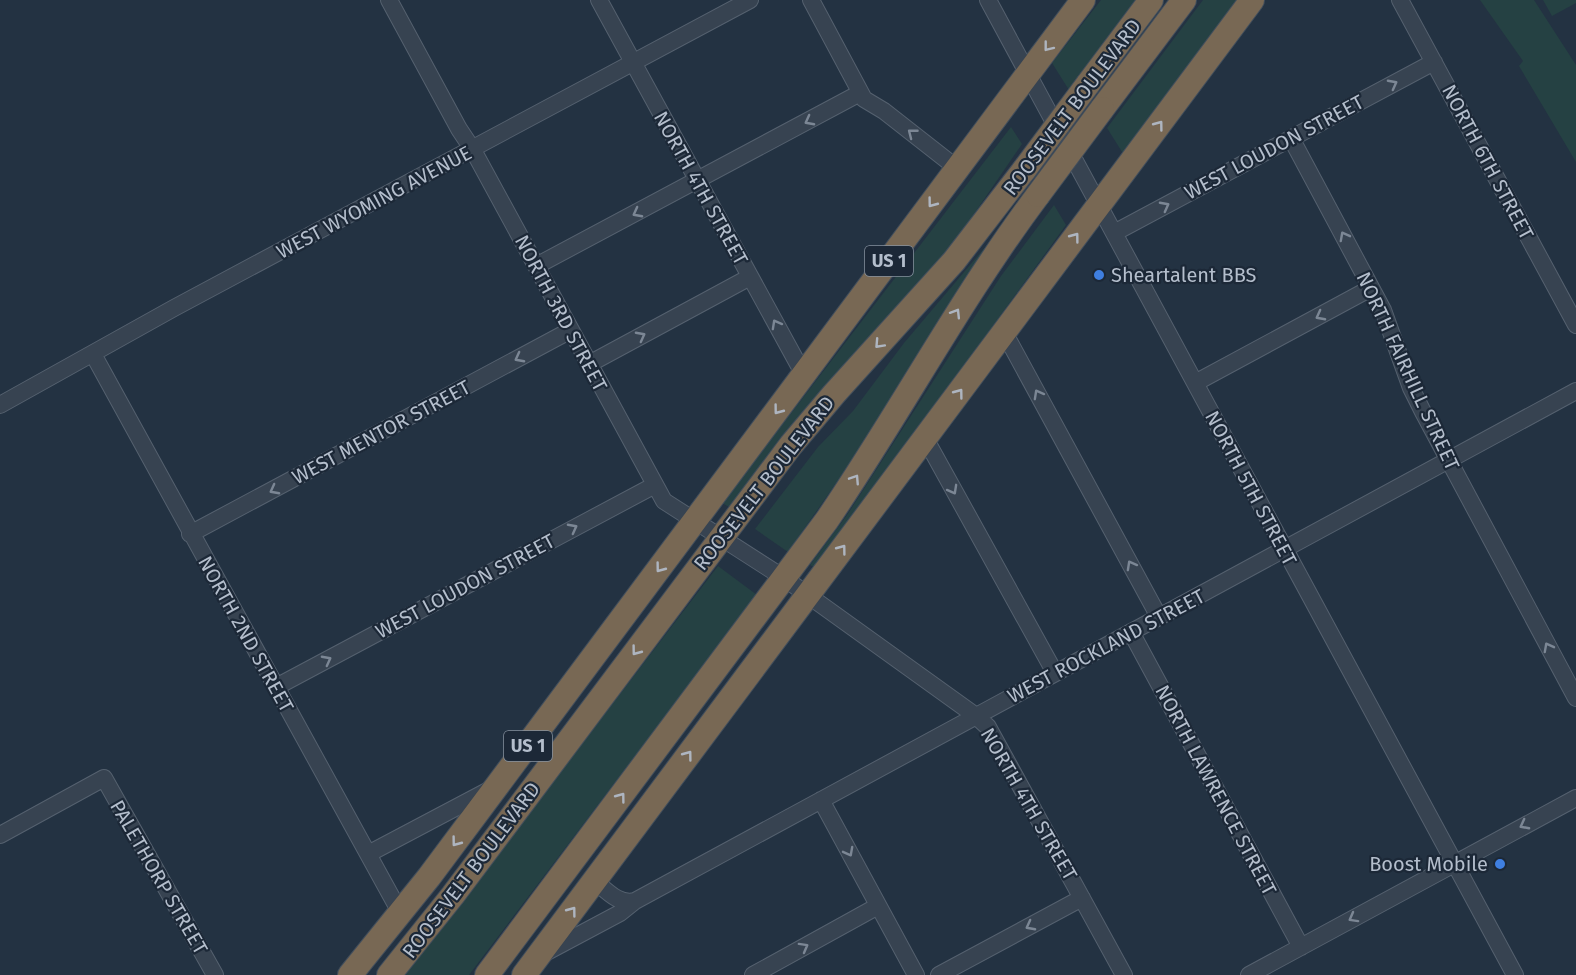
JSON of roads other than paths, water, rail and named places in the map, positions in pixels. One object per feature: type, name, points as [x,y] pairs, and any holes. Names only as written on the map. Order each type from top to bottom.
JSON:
[{"type":"highway","name":"ROOSEVELT BOULEVARD","points":[[353,971],[401,914],[1083,0]]},
{"type":"highway","name":"ROOSEVELT BOULEVARD","points":[[389,975],[468,876],[791,445],[954,261],[1151,0]]},
{"type":"highway","name":"ROOSEVELT BOULEVARD","points":[[487,975],[849,489],[976,282],[1184,0]]},
{"type":"highway","points":[[531,969],[1252,0]]},
{"type":"highway","points":[[573,860],[667,784]]},
{"type":"highway","points":[[468,876],[497,786]]},
{"type":"street","name":"NORTH 3RD STREET","points":[[389,0],[654,485],[670,506],[784,578]]},
{"type":"street","name":"NORTH 4TH STREET","points":[[599,0],[804,375]]},
{"type":"street","name":"WEST WYOMING AVENUE","points":[[0,405],[174,308],[750,0]]},
{"type":"street","points":[[811,0],[860,93],[869,103],[884,111],[958,169]]},
{"type":"street","name":"NORTH 5TH STREET","points":[[988,0],[1515,975]]},
{"type":"street","name":"NORTH 6TH STREET","points":[[1400,0],[1576,325]]},
{"type":"street","name":"WEST LOUDON STREET","points":[[1114,233],[1434,62]]},
{"type":"street","points":[[536,266],[860,93]]},
{"type":"street","name":"NORTH FAIRHILL STREET","points":[[1292,138],[1383,310],[1411,388],[1576,698]]},
{"type":"street","points":[[589,363],[750,277]]},
{"type":"street","points":[[1195,383],[1371,288]]},
{"type":"street","name":"WEST MENTOR STREET","points":[[190,534],[571,330]]},
{"type":"street","points":[[1004,332],[1159,617]]},
{"type":"street","name":"NORTH 2ND STREET","points":[[93,354],[401,914]]},
{"type":"street","name":"WEST ROCKLAND STREET","points":[[531,969],[620,913],[635,901],[1576,391]]},
{"type":"street","points":[[925,438],[1055,674]]},
{"type":"street","name":"WEST LOUDON STREET","points":[[276,687],[654,485]]},
{"type":"street","name":"NORTH 4TH STREET","points":[[784,578],[976,716],[992,732],[1124,975]]},
{"type":"street","name":"NORTH LAWRENCE STREET","points":[[1131,632],[1301,947]]},
{"type":"street","name":"PALETHORP STREET","points":[[0,835],[104,778],[215,975]]},
{"type":"street","points":[[368,854],[497,786]]},
{"type":"street","points":[[1249,975],[1576,798]]},
{"type":"street","points":[[821,800],[916,975]]},
{"type":"street","points":[[595,881],[619,900],[629,903],[635,901]]},
{"type":"street","points":[[939,975],[1082,898]]},
{"type":"street","points":[[753,975],[878,906]]},
{"type":"place","name":"Sheartalent BBS","points":[[1099,275]]},
{"type":"place","name":"Boost Mobile","points":[[1500,864]]}]
